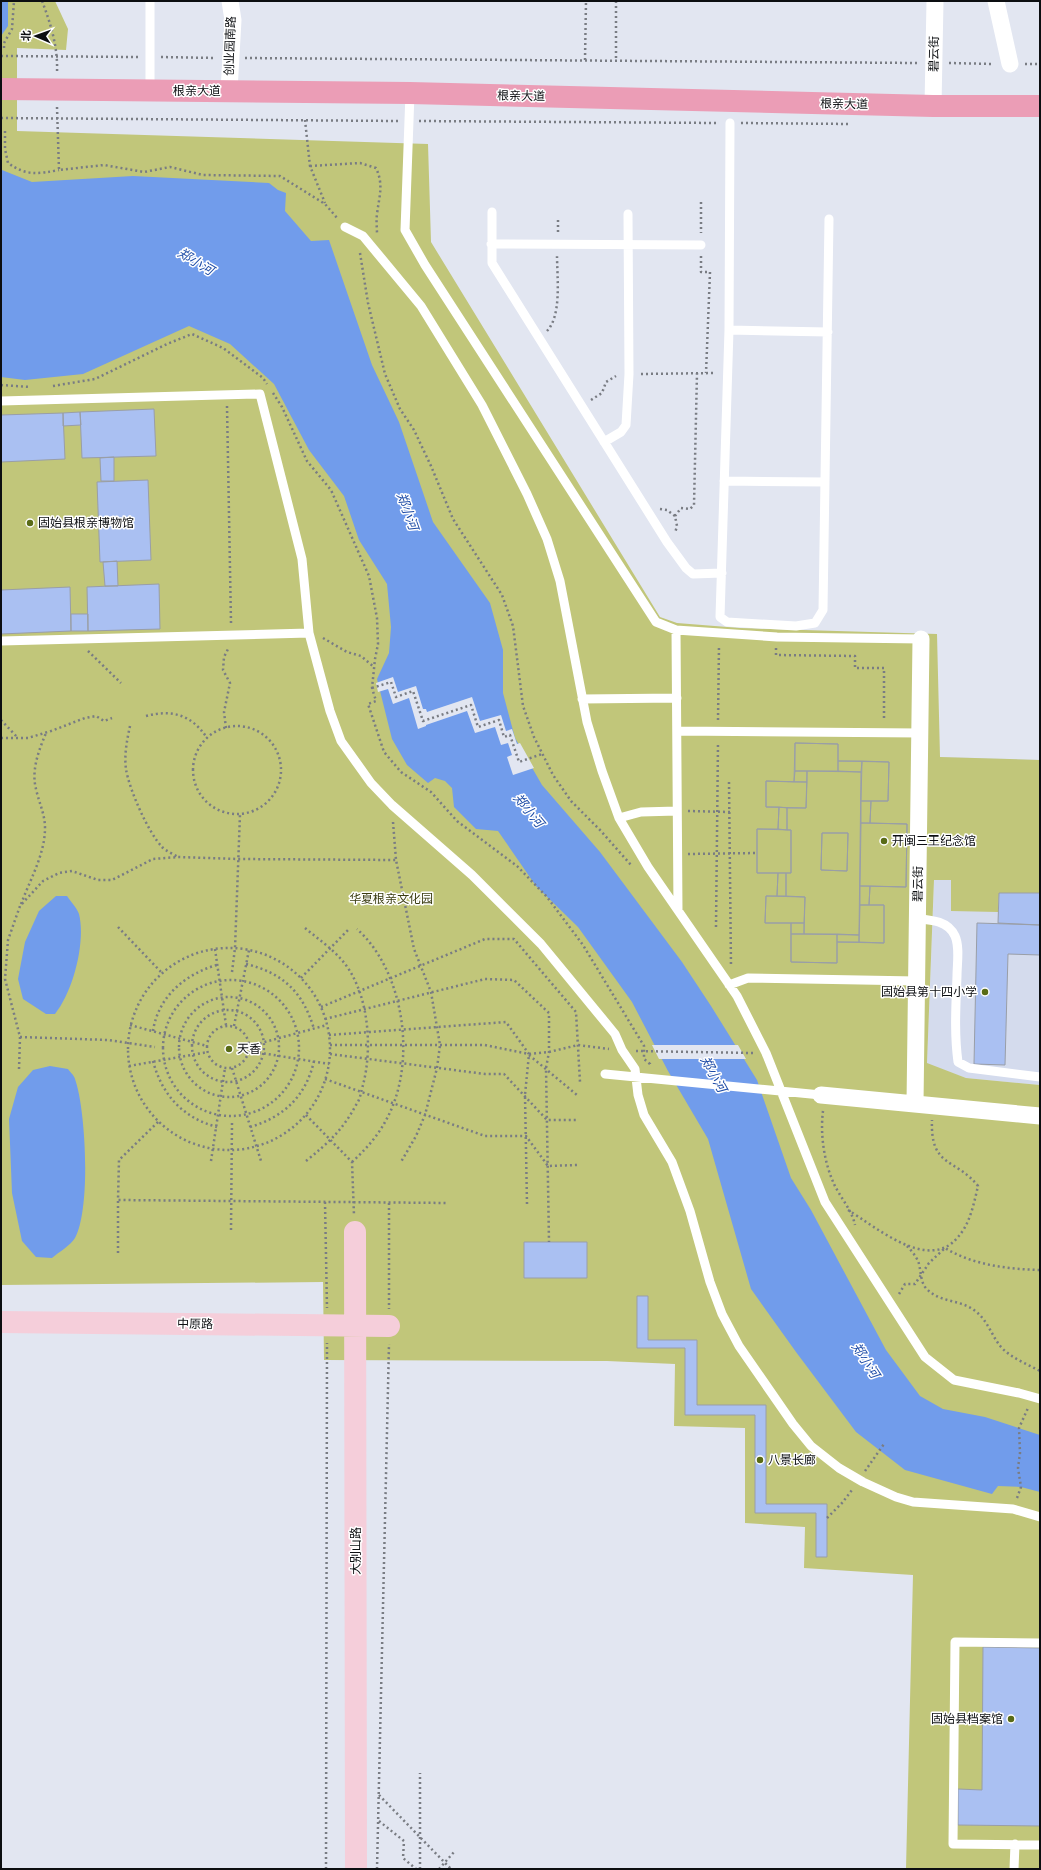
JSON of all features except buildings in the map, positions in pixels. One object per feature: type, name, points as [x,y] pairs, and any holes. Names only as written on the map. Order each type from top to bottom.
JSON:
[{"type":"main road","name":"根亲大道","points":[[9,89],[410,93],[933,106],[1040,106]]},
{"type":"main road","name":"大别山路","points":[[355,1232],[356,1869]]},
{"type":"main road","name":"中原路","points":[[1,1322],[389,1326]]},
{"type":"street","name":"创业园南路","points":[[229,91],[232,20],[230,1]]},
{"type":"street","name":"碧云街","points":[[933,106],[934,1]]},
{"type":"street","points":[[996,1],[1010,64]]},
{"type":"street","name":"碧云街","points":[[915,1104],[921,639]]},
{"type":"street","points":[[823,1095],[1040,1116]]},
{"type":"lane","points":[[150,1],[150,91]]},
{"type":"lane","points":[[410,93],[405,230],[425,265],[656,622],[676,630],[776,637],[921,639]]},
{"type":"lane","points":[[730,123],[729,330],[720,617],[727,622],[796,626],[815,623],[823,610],[829,219]]},
{"type":"lane","points":[[492,212],[492,263],[666,542],[686,568],[694,574],[722,574]]},
{"type":"lane","points":[[604,442],[621,432],[626,425],[629,374],[628,214]]},
{"type":"lane","points":[[345,227],[363,236],[421,306],[482,404],[523,487],[547,539],[560,581],[582,699],[602,771],[619,818],[648,867],[737,996],[766,1053],[824,1202],[925,1357],[954,1380],[1019,1392],[1040,1399]]},
{"type":"lane","points":[[491,244],[701,245]]},
{"type":"lane","points":[[729,330],[828,332]]},
{"type":"lane","points":[[1,401],[260,394],[302,559],[310,633],[330,711],[341,741],[371,783],[392,805],[472,875],[541,944],[615,1034],[622,1050],[635,1069],[638,1095],[644,1114],[672,1162],[690,1211],[710,1282],[722,1314],[739,1346],[811,1446],[839,1468],[863,1482],[896,1497],[913,1502],[1013,1509],[1040,1517]]},
{"type":"lane","points":[[724,481],[825,482]]},
{"type":"lane","points":[[676,630],[678,910]]},
{"type":"lane","points":[[1,641],[310,633]]},
{"type":"lane","points":[[582,699],[676,698]]},
{"type":"lane","points":[[677,730],[920,733]]},
{"type":"lane","points":[[619,818],[641,812],[677,811]]},
{"type":"lane","points":[[918,919],[933,920],[943,923],[955,936],[957,951],[956,1043],[958,1062],[969,1068],[1040,1077]]},
{"type":"lane","points":[[729,985],[748,978],[917,981]]},
{"type":"lane","points":[[605,1074],[823,1095]]},
{"type":"lane","points":[[1040,1643],[955,1642],[952,1844],[1040,1845]]},
{"type":"lane","points":[[1014,1869],[1015,1844]]},
{"type":"path","points":[[4,48],[4,42],[12,30],[14,1]]},
{"type":"path","points":[[42,1],[50,20],[57,56],[56,90],[59,170]]},
{"type":"path","points":[[585,61],[586,1]]},
{"type":"path","points":[[616,1],[616,61]]},
{"type":"path","points":[[1,56],[1010,64]]},
{"type":"path","points":[[1,118],[857,124]]},
{"type":"path","points":[[305,120],[310,166],[325,204]]},
{"type":"path","points":[[5,131],[8,163],[20,172],[40,174],[59,170],[104,165],[144,172],[170,167],[203,175],[280,176],[325,204],[345,227],[361,255],[368,303],[385,374],[400,409],[414,430],[453,519],[502,595],[513,626],[523,706],[542,754],[553,775],[571,801],[600,830],[633,868]]},
{"type":"path","points":[[310,166],[360,163],[376,168],[381,178],[382,188],[377,215],[377,232]]},
{"type":"path","points":[[700,202],[701,272],[710,272],[706,373]]},
{"type":"path","points":[[540,339],[552,326],[556,317],[558,218]]},
{"type":"path","points":[[46,387],[95,378],[167,344],[192,334],[223,348],[263,378],[282,407],[307,461],[331,490],[369,576],[377,618],[378,644],[374,667],[373,688],[376,701],[368,704],[384,752],[401,772],[431,792],[457,821],[517,866],[547,897],[583,946],[644,1046],[644,1059],[650,1064],[650,1072]]},
{"type":"path","points":[[675,516],[681,508],[690,509],[694,505],[697,373]]},
{"type":"path","points":[[578,401],[590,401],[602,393],[606,382],[620,374],[728,373]]},
{"type":"path","points":[[1,385],[31,387]]},
{"type":"path","points":[[226,728],[224,712],[230,683],[224,670],[224,664],[232,634],[227,395]]},
{"type":"path","points":[[716,927],[719,632]]},
{"type":"path","points":[[310,633],[324,638],[347,652],[361,656],[374,667]]},
{"type":"path","points":[[776,637],[776,655],[855,656],[855,668],[884,668],[884,733]]},
{"type":"path","points":[[75,639],[121,683]]},
{"type":"path","points":[[373,688],[392,682],[396,697],[413,691],[423,721],[470,705],[478,727],[499,720],[504,737],[510,735],[519,762],[542,754]]},
{"type":"path","points":[[146,716],[160,712],[178,714],[192,722],[207,738]]},
{"type":"path","points":[[1,738],[28,738],[46,733],[84,718],[96,716],[104,721],[112,718]]},
{"type":"path","points":[[1,720],[19,738]]},
{"type":"path","points":[[130,726],[126,743],[126,769],[134,796],[147,824],[162,847],[178,857]]},
{"type":"path","points":[[238,726],[254,729],[268,738],[278,752],[282,769],[279,785],[270,800],[256,810],[240,814],[226,812],[214,807],[204,799],[197,787],[194,774],[194,761],[199,748],[207,738],[221,729],[226,728],[238,726]]},
{"type":"path","points":[[19,1069],[20,1037],[5,979],[8,940],[42,848],[45,828],[44,816],[35,788],[35,767],[40,747],[46,733]]},
{"type":"path","points":[[730,782],[732,968],[740,981]]},
{"type":"path","points":[[392,805],[396,860],[414,949],[431,992],[438,1026],[440,1045],[437,1068],[425,1115],[416,1136],[401,1162]]},
{"type":"path","points":[[677,811],[730,812]]},
{"type":"path","points":[[232,972],[235,948],[240,814]]},
{"type":"path","points":[[678,854],[757,853]]},
{"type":"path","points":[[20,906],[43,881],[59,873],[72,871],[98,880],[112,880],[153,859],[178,857],[396,860]]},
{"type":"path","points":[[118,927],[162,973]]},
{"type":"path","points":[[305,928],[341,958],[358,991],[364,1009],[368,1046],[368,1059],[357,1104],[331,1141],[306,1161]]},
{"type":"path","points":[[301,978],[349,929]]},
{"type":"path","points":[[352,1162],[365,1150],[386,1121],[398,1089],[403,1046],[403,1029],[398,1001],[390,978],[377,952],[368,939],[357,929]]},
{"type":"path","points":[[321,1007],[485,938],[514,939],[576,1012],[580,1082]]},
{"type":"path","points":[[235,948],[249,950],[277,960],[301,978],[310,988],[321,1007],[327,1026],[330,1045],[329,1064],[319,1096],[306,1115],[292,1129],[275,1140],[256,1147],[232,1151],[214,1150],[184,1140],[170,1132],[158,1122],[142,1102],[134,1084],[129,1066],[128,1044],[130,1024],[142,996],[162,973],[186,957],[214,949],[235,948]]},
{"type":"path","points":[[214,949],[226,1026]]},
{"type":"path","points":[[234,1026],[249,950]]},
{"type":"path","points":[[246,964],[270,972],[290,986],[305,1006],[314,1029]]},
{"type":"path","points":[[153,1031],[162,1005],[176,987],[195,973],[217,965]]},
{"type":"path","points":[[325,1019],[485,979],[514,980],[549,1013],[549,1052],[546,1068],[549,1242]]},
{"type":"path","points":[[219,980],[243,980],[274,994],[289,1012],[298,1033],[298,1059],[291,1081],[276,1099],[257,1111],[246,1114],[218,1115],[199,1108],[183,1096],[171,1079],[164,1060],[164,1034],[172,1015],[184,999],[200,987],[219,980]]},
{"type":"path","points":[[222,997],[240,998],[255,1004],[268,1015],[273,1022],[279,1039],[278,1056],[273,1072],[256,1090],[240,1096],[221,1097],[206,1092],[194,1083],[185,1071],[180,1057],[180,1038],[184,1025],[197,1008],[209,1001],[222,997]]},
{"type":"path","points":[[224,1011],[237,1012],[247,1016],[255,1023],[263,1042],[263,1054],[253,1071],[245,1078],[236,1081],[223,1082],[215,1080],[201,1070],[193,1055],[192,1042],[194,1034],[203,1021],[209,1016],[224,1011]]},
{"type":"path","points":[[329,1035],[506,1022],[529,1054],[577,1095]]},
{"type":"path","points":[[130,1024],[207,1046]]},
{"type":"path","points":[[226,1026],[234,1026],[245,1034],[250,1046],[249,1052],[243,1062],[232,1068],[225,1068],[214,1062],[208,1052],[207,1046],[213,1032],[226,1026]]},
{"type":"path","points":[[250,1046],[327,1026]]},
{"type":"path","points":[[20,1037],[108,1040],[155,1047]]},
{"type":"path","points":[[330,1045],[485,1046],[529,1054],[549,1052],[578,1045],[639,1051],[750,1053]]},
{"type":"path","points":[[129,1066],[208,1052]]},
{"type":"path","points":[[249,1052],[329,1064]]},
{"type":"path","points":[[330,1054],[485,1074],[504,1074],[547,1120],[577,1120]]},
{"type":"path","points":[[527,1204],[525,1095],[529,1054]]},
{"type":"path","points":[[250,1127],[273,1119],[292,1104],[306,1085],[314,1061]]},
{"type":"path","points":[[153,1062],[161,1084],[175,1104],[194,1119],[217,1127]]},
{"type":"path","points":[[212,1161],[225,1068]]},
{"type":"path","points":[[232,1068],[261,1161]]},
{"type":"path","points":[[325,1079],[485,1136],[526,1136]]},
{"type":"path","points":[[823,1095],[821,1126],[827,1163],[834,1183],[853,1218],[856,1228],[849,1240]]},
{"type":"path","points":[[894,1308],[905,1284],[915,1284],[929,1263],[958,1237],[972,1212],[978,1186],[970,1175],[941,1158],[931,1136],[932,1106]]},
{"type":"path","points":[[306,1115],[352,1162],[355,1232]]},
{"type":"path","points":[[118,1253],[119,1160],[158,1122]]},
{"type":"path","points":[[232,1122],[232,1230]]},
{"type":"path","points":[[526,1136],[548,1166]]},
{"type":"path","points":[[548,1166],[577,1165]]},
{"type":"path","points":[[118,1200],[448,1204]]},
{"type":"path","points":[[325,1202],[327,1325],[326,1869]]},
{"type":"path","points":[[377,1869],[389,1326],[389,1203]]},
{"type":"path","points":[[848,1210],[906,1245],[922,1251],[935,1251],[945,1248],[960,1257],[1009,1270],[1040,1270]]},
{"type":"path","points":[[906,1245],[918,1261],[924,1285],[932,1294],[947,1301],[961,1303],[974,1310],[988,1324],[1001,1347],[1017,1360],[1040,1371]]},
{"type":"path","points":[[1017,1498],[1021,1487],[1018,1468],[1020,1454],[1019,1428],[1022,1422]]},
{"type":"path","points":[[420,1773],[420,1869]]},
{"type":"path","points":[[379,1795],[451,1869]]},
{"type":"path","points":[[378,1821],[404,1841],[403,1858],[416,1869]]},
{"type":"path","points":[[440,1869],[454,1852]]},
{"type":"shaded area","name":"固始县第十四小学","points":[[939,757],[1040,760],[1040,1085],[966,1078],[927,1064]]},
{"type":"green space","name":"华夏根亲文化园","points":[[1,1],[55,1],[68,29],[66,50],[17,48],[17,131],[428,144],[431,242],[660,617],[677,623],[740,628],[937,634],[940,757],[1040,760],[1040,893],[999,893],[998,912],[951,911],[951,880],[934,880],[927,1063],[966,1078],[1040,1085],[1040,1869],[906,1869],[913,1575],[804,1568],[805,1527],[745,1523],[745,1428],[674,1426],[675,1364],[607,1361],[324,1360],[323,1282],[1,1285]]},
{"type":"water","points":[[1,1],[8,1],[8,26],[1,36]]},
{"type":"water","name":"郑小河","points":[[1,166],[2,170],[32,182],[133,176],[269,183],[278,190],[286,193],[285,211],[311,241],[329,240],[372,365],[399,422],[433,522],[490,603],[503,650],[503,693],[515,738],[542,785],[600,852],[682,962],[757,1080],[791,1178],[811,1210],[886,1350],[920,1396],[943,1409],[985,1417],[1040,1435],[1040,1492],[1021,1487],[998,1486],[992,1494],[905,1470],[856,1432],[751,1289],[708,1139],[668,1071],[632,1002],[578,927],[536,886],[498,831],[476,829],[454,807],[452,788],[445,781],[435,778],[428,783],[407,765],[392,739],[377,679],[389,653],[391,627],[387,584],[359,540],[344,496],[309,450],[274,384],[230,344],[189,326],[83,374],[25,380],[1,377]]},
{"type":"water","points":[[56,896],[67,896],[77,910],[81,925],[81,938],[76,966],[67,993],[55,1014],[46,1014],[23,999],[18,979],[25,942],[39,911]]},
{"type":"water","points":[[50,1066],[68,1069],[73,1075],[79,1094],[82,1113],[85,1159],[85,1183],[80,1224],[73,1241],[52,1258],[36,1257],[22,1241],[12,1193],[9,1119],[18,1087],[33,1070]]},
{"type":"pier","points":[[393,677],[398,692],[416,686],[423,709],[426,709],[427,712],[472,697],[480,721],[501,715],[506,731],[512,729],[517,744],[520,743],[534,768],[513,775],[507,757],[512,755],[508,743],[501,745],[495,727],[475,733],[467,711],[418,729],[409,698],[393,704],[388,689],[378,692],[376,683]]},
{"type":"pier","points":[[652,1045],[738,1045],[746,1059],[659,1059]]},
{"type":"place","name":"固始县根亲博物馆","points":[[30,523]]},
{"type":"place","name":"开闽三王纪念馆","points":[[884,841]]},
{"type":"place","name":"固始县第十四小学","points":[[985,992]]},
{"type":"place","name":"天香","points":[[229,1049]]},
{"type":"place","name":"八景长廊","points":[[760,1460]]},
{"type":"place","name":"固始县档案馆","points":[[1011,1719]]}]
